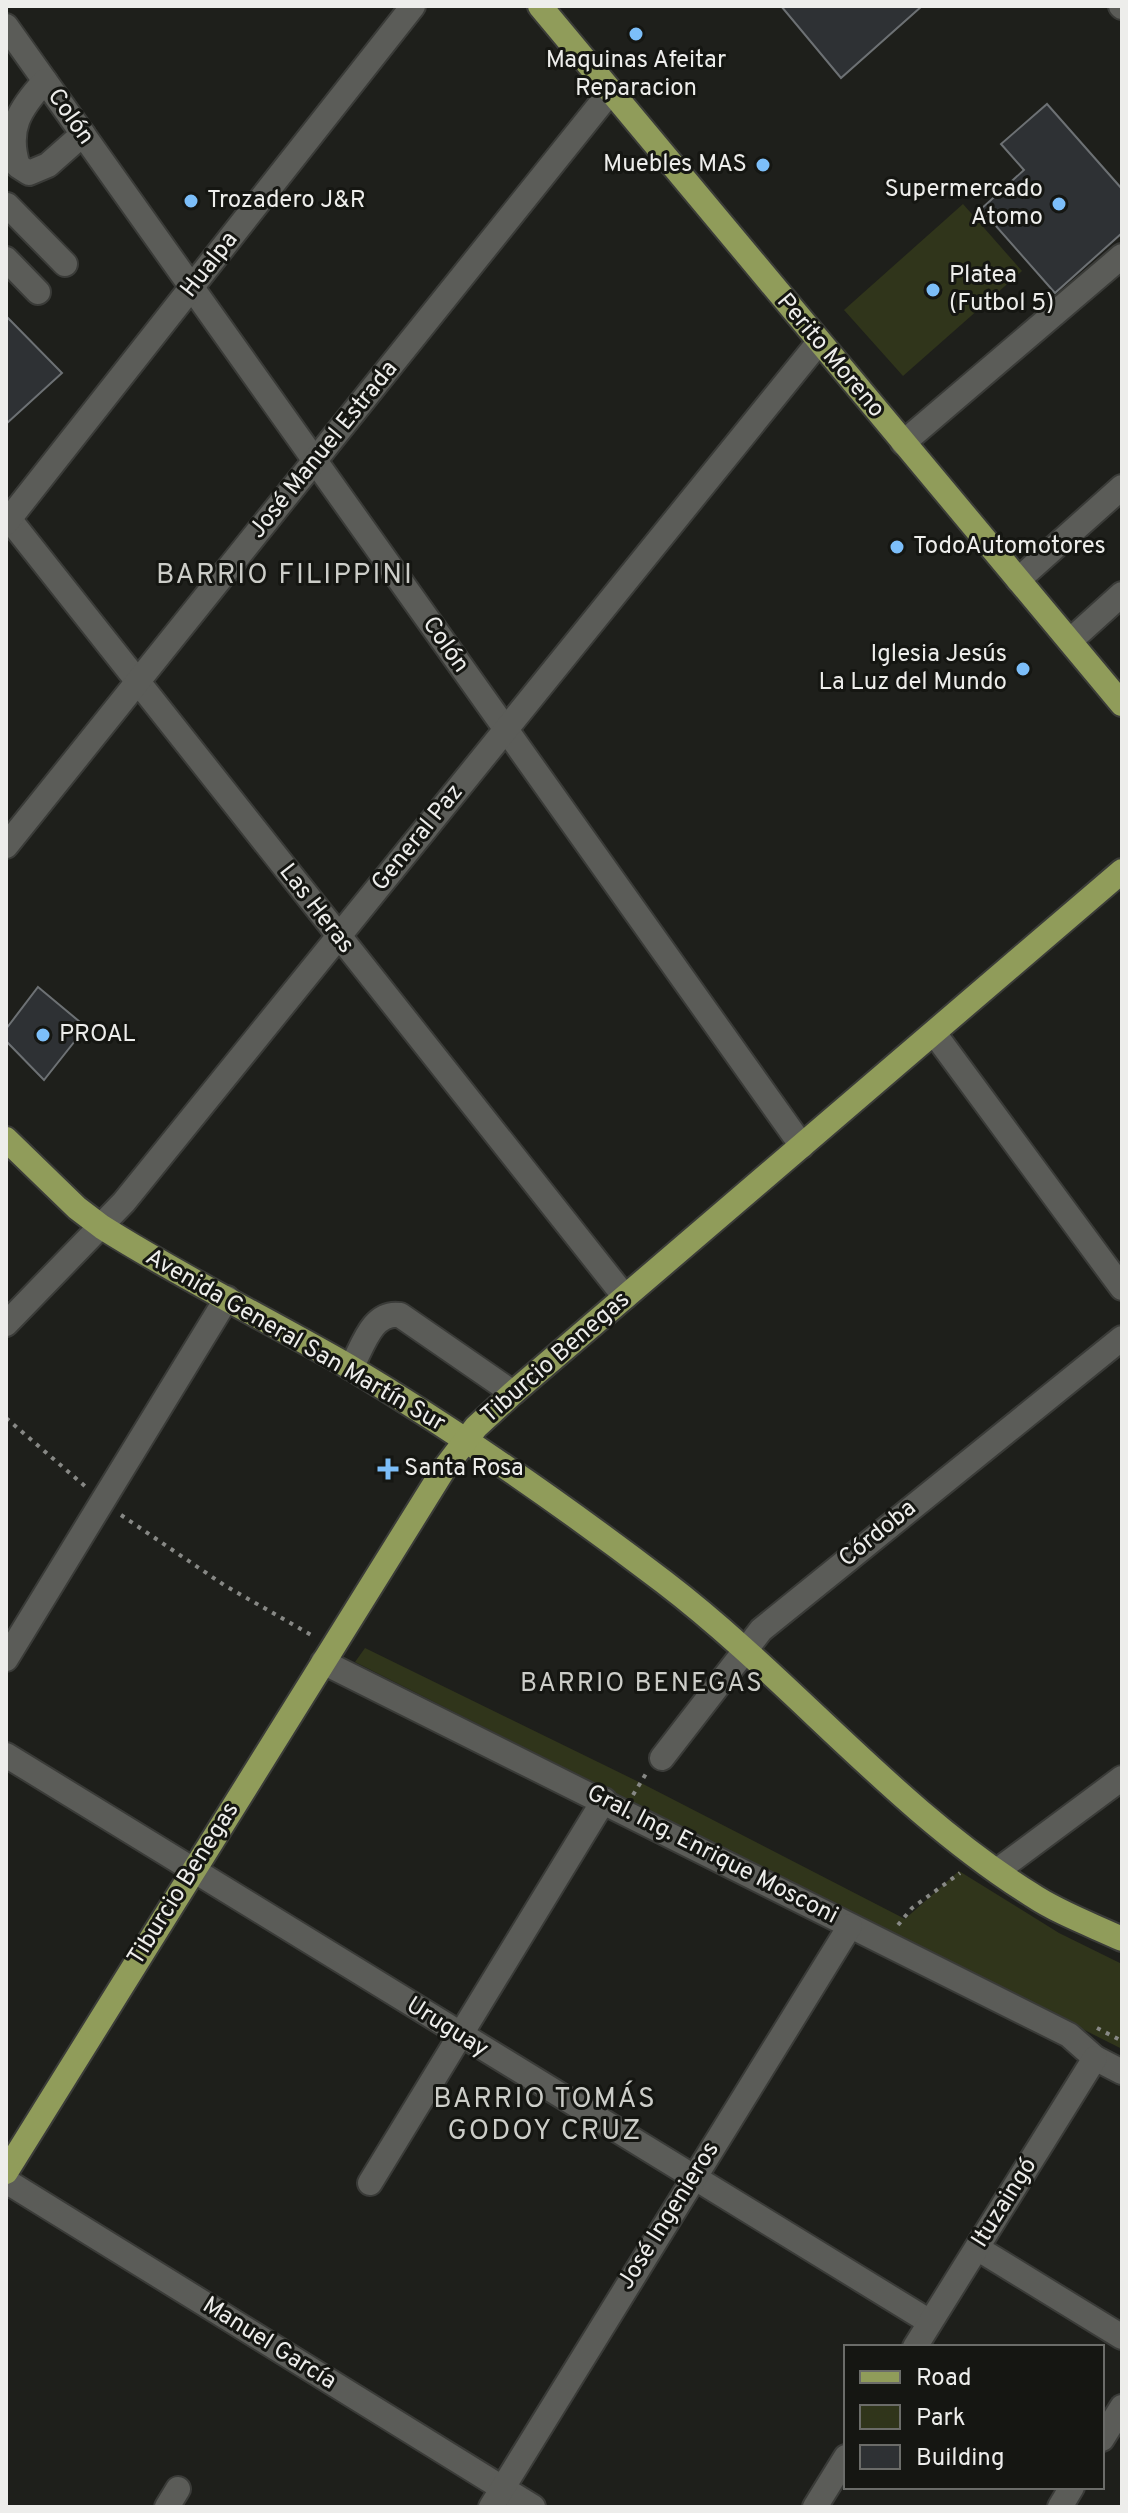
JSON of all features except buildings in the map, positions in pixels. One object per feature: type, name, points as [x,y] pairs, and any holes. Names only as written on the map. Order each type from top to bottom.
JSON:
[{"type":"main road","name":"Perito Moreno","points":[[546,8],[611,91],[1122,704]]},
{"type":"main road","name":"Tiburcio Benegas","points":[[6,2172],[465,1440],[513,1393],[1122,871]]},
{"type":"main road","name":"Avenida General San Martín Sur","points":[[6,1139],[38,1173],[102,1227],[351,1368],[465,1440],[588,1526],[745,1646],[865,1761],[997,1871],[1034,1897],[1122,1939]]},
{"type":"street","name":"Hualpa","points":[[7,519],[413,6]]},
{"type":"street","name":"Colón","points":[[6,26],[802,1146]]},
{"type":"street","points":[[45,81],[18,113],[10,203],[65,264]]},
{"type":"street","name":"José Manuel Estrada","points":[[6,846],[611,91]]},
{"type":"street","points":[[10,203],[83,134]]},
{"type":"street","points":[[12,160],[29,173],[48,165]]},
{"type":"street","points":[[903,443],[1122,256]]},
{"type":"street","points":[[6,259],[38,292]]},
{"type":"street","name":"General Paz","points":[[6,1324],[102,1227],[819,342]]},
{"type":"street","points":[[1018,580],[1122,487]]},
{"type":"street","name":"Las Heras","points":[[7,519],[625,1297]]},
{"type":"street","points":[[1070,641],[1122,594]]},
{"type":"street","points":[[934,1033],[1122,1288]]},
{"type":"street","points":[[6,1659],[227,1298]]},
{"type":"street","points":[[351,1368],[379,1317],[388,1313],[400,1315],[513,1393]]},
{"type":"street","name":"Córdoba","points":[[662,1758],[745,1646],[780,1613],[1122,1338]]},
{"type":"street","name":"Gral. Ing. Enrique Mosconi","points":[[328,1654],[604,1800],[1069,2035],[1095,2058],[1122,2072]]},
{"type":"street","name":"Uruguay","points":[[6,1755],[692,2179],[930,2322]]},
{"type":"street","points":[[997,1871],[1122,1778]]},
{"type":"street","points":[[370,2183],[604,1800]]},
{"type":"street","name":"José Ingenieros","points":[[497,2498],[850,1926]]},
{"type":"street","name":"Ituzaingó","points":[[916,2345],[1095,2058]]},
{"type":"street","name":"Manuel García","points":[[6,2181],[497,2498],[533,2507]]},
{"type":"street","points":[[977,2248],[1122,2337]]},
{"type":"street","points":[[1104,2436],[1122,2407]]},
{"type":"street","points":[[815,2507],[844,2460]]},
{"type":"street","points":[[1060,2507],[1071,2489]]},
{"type":"path","points":[[6,1418],[103,1502],[328,1654]]},
{"type":"path","points":[[894,1930],[912,1908],[958,1871]]},
{"type":"green space","name":"Platea (Futbol 5)","points":[[963,204],[1022,271],[903,376],[844,310]]},
{"type":"green space","points":[[365,1648],[645,1785],[905,1919],[959,1871],[1059,1933],[1122,1964],[1122,2049],[355,1662]]},
{"type":"place","name":"Maquinas Afeitar Reparacion","points":[[636,34]]},
{"type":"place","name":"Muebles MAS","points":[[763,165]]},
{"type":"place","name":"Trozadero J&R","points":[[191,201]]},
{"type":"place","name":"Supermercado Atomo","points":[[1059,204]]},
{"type":"place","name":"Platea (Futbol 5)","points":[[933,290]]},
{"type":"place","name":"TodoAutomotores","points":[[897,547]]},
{"type":"place","name":"Iglesia Jesús La Luz del Mundo","points":[[1023,669]]},
{"type":"place","name":"PROAL","points":[[43,1035]]},
{"type":"place","name":"Santa Rosa","points":[[388,1469]]},
{"type":"district","name":"BARRIO FILIPPINI","points":[[285,576]]},
{"type":"district","name":"BARRIO BENEGAS","points":[[642,1684]]},
{"type":"district","name":"BARRIO TOMÁS GODOY CRUZ","points":[[545,2116]]}]
